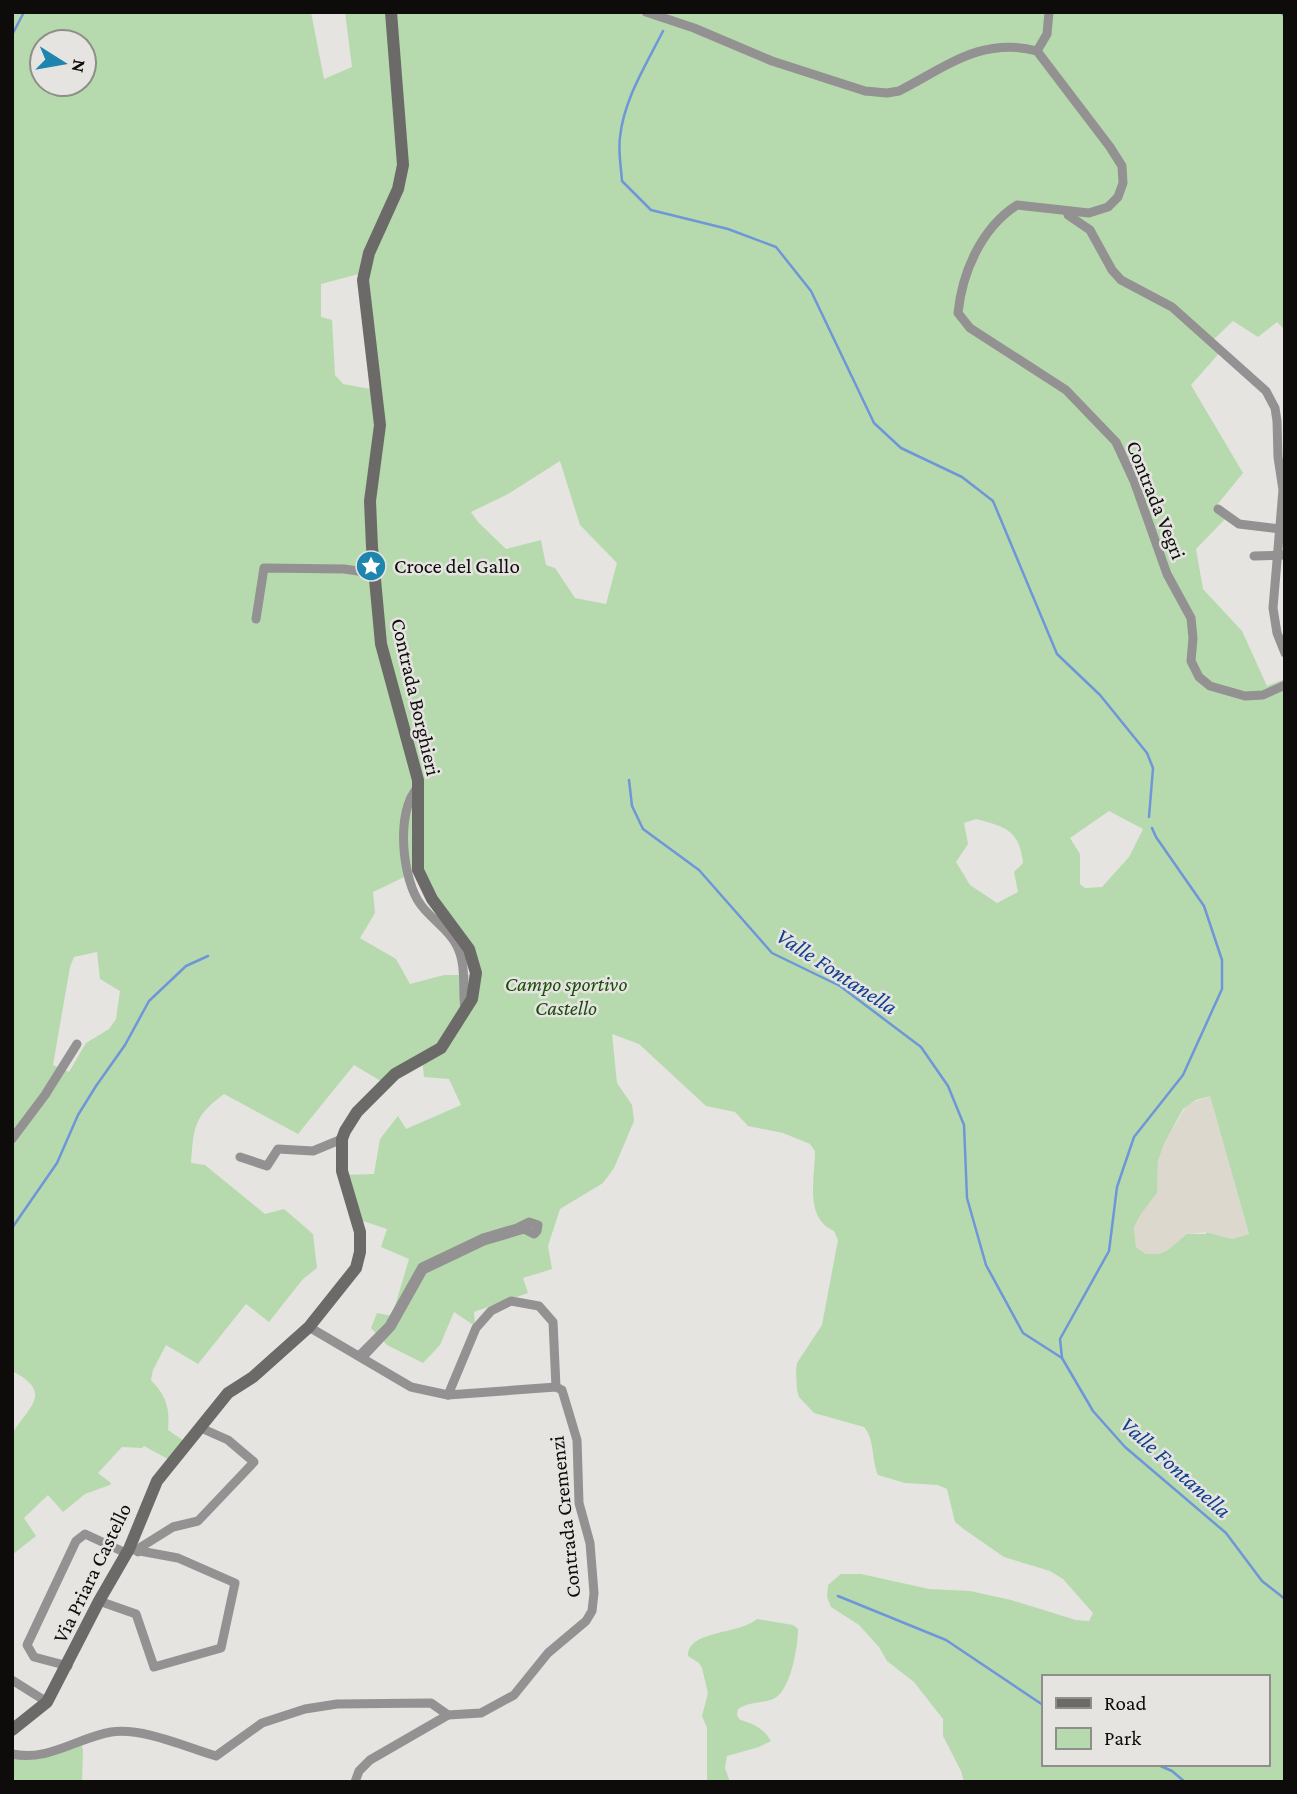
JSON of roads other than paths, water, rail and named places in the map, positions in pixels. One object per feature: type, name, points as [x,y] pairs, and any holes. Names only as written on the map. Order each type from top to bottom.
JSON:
[{"type":"street","name":"Contrada Borghieri","points":[[342,1139],[357,1112],[395,1074],[440,1048],[472,999],[476,973],[469,949],[432,899],[418,870],[418,780],[381,644],[375,578],[370,501],[380,425],[363,280],[369,253],[398,189],[403,165],[391,12]]},
{"type":"street","points":[[646,12],[694,28],[772,61],[865,91],[887,93],[899,91],[977,50],[997,46],[1022,47],[1037,51],[1047,34],[1049,12]]},
{"type":"street","name":"Contrada Vegri","points":[[1037,51],[1110,147],[1122,166],[1123,183],[1118,197],[1108,207],[1088,214],[1017,205],[1007,211],[987,235],[966,270],[958,313],[970,328],[1066,390],[1116,442],[1134,481],[1167,574],[1191,618],[1191,662],[1199,677],[1210,686],[1245,696],[1264,695],[1285,685]]},
{"type":"street","name":"Contrada Vegri","points":[[1059,211],[1090,230],[1112,270],[1121,280],[1172,307],[1266,391],[1275,408],[1283,489],[1280,529],[1282,556],[1273,608],[1277,634],[1285,653]]},
{"type":"street","points":[[1218,509],[1239,524],[1280,529]]},
{"type":"street","points":[[1254,556],[1282,556]]},
{"type":"street","points":[[256,619],[264,568],[344,569],[375,578]]},
{"type":"street","points":[[1273,608],[1285,599]]},
{"type":"street","points":[[12,1139],[45,1095],[77,1044]]},
{"type":"street","points":[[240,1157],[267,1166],[278,1149],[313,1151],[342,1139],[342,1171],[360,1232],[360,1252],[356,1268],[309,1327],[411,1387],[448,1395],[556,1387]]},
{"type":"street","points":[[529,1222],[538,1225],[534,1234],[524,1230],[484,1241],[423,1270],[390,1328],[360,1357],[389,1326],[422,1267],[479,1240],[529,1222]]},
{"type":"street","name":"Contrada Cremenzi","points":[[448,1395],[476,1328],[491,1311],[511,1301],[539,1306],[552,1322],[556,1387],[562,1390],[577,1440],[579,1503],[590,1543],[594,1593],[593,1607],[586,1621],[548,1653],[514,1695],[481,1713],[448,1715]]},
{"type":"street","name":"Via Priara Castello","points":[[12,1730],[47,1702],[68,1666],[99,1601],[131,1551],[157,1481],[228,1393],[253,1377],[309,1327]]},
{"type":"street","name":"Via Priara Castello","points":[[131,1551],[173,1527],[198,1521],[254,1462],[228,1440],[201,1428]]},
{"type":"street","points":[[68,1666],[34,1657],[27,1645],[76,1541],[85,1534],[131,1551],[178,1558],[235,1583],[221,1648],[154,1667],[136,1614],[99,1601]]},
{"type":"street","points":[[12,1680],[47,1702]]},
{"type":"street","points":[[12,1754],[43,1755],[114,1732],[139,1733],[216,1756],[262,1723],[305,1709],[337,1704],[431,1703],[448,1715],[370,1760],[359,1771],[355,1782]]},
{"type":"waterway","points":[[12,35],[24,12]]},
{"type":"waterway","points":[[1281,12],[1285,17]]},
{"type":"waterway","points":[[663,31],[637,82],[622,123],[619,142],[622,181],[651,210],[728,229],[776,247],[811,291],[874,423],[901,448],[962,477],[993,501],[1057,654],[1100,695],[1147,753],[1153,768],[1149,817]]},
{"type":"waterway","name":"Valle Fontanella","points":[[629,780],[632,806],[643,829],[699,870],[772,953],[840,986],[921,1047],[948,1086],[964,1125],[967,1198],[986,1265],[1023,1333],[1062,1358],[1093,1411],[1125,1447],[1226,1533],[1262,1581],[1285,1599]]},
{"type":"waterway","points":[[1062,1358],[1060,1339],[1109,1251],[1117,1187],[1134,1137],[1183,1075],[1222,989],[1222,960],[1204,906],[1152,828]]},
{"type":"waterway","points":[[12,1228],[57,1163],[78,1115],[125,1045],[149,1001],[186,966],[208,956]]},
{"type":"waterway","points":[[838,1596],[946,1640],[1042,1704]]},
{"type":"waterway","points":[[1161,1766],[1185,1782]]},
{"type":"place","name":"Croce del Gallo","points":[[371,566]]},
{"type":"park label","name":"Campo sportivo Castello","points":[[566,996]]}]
